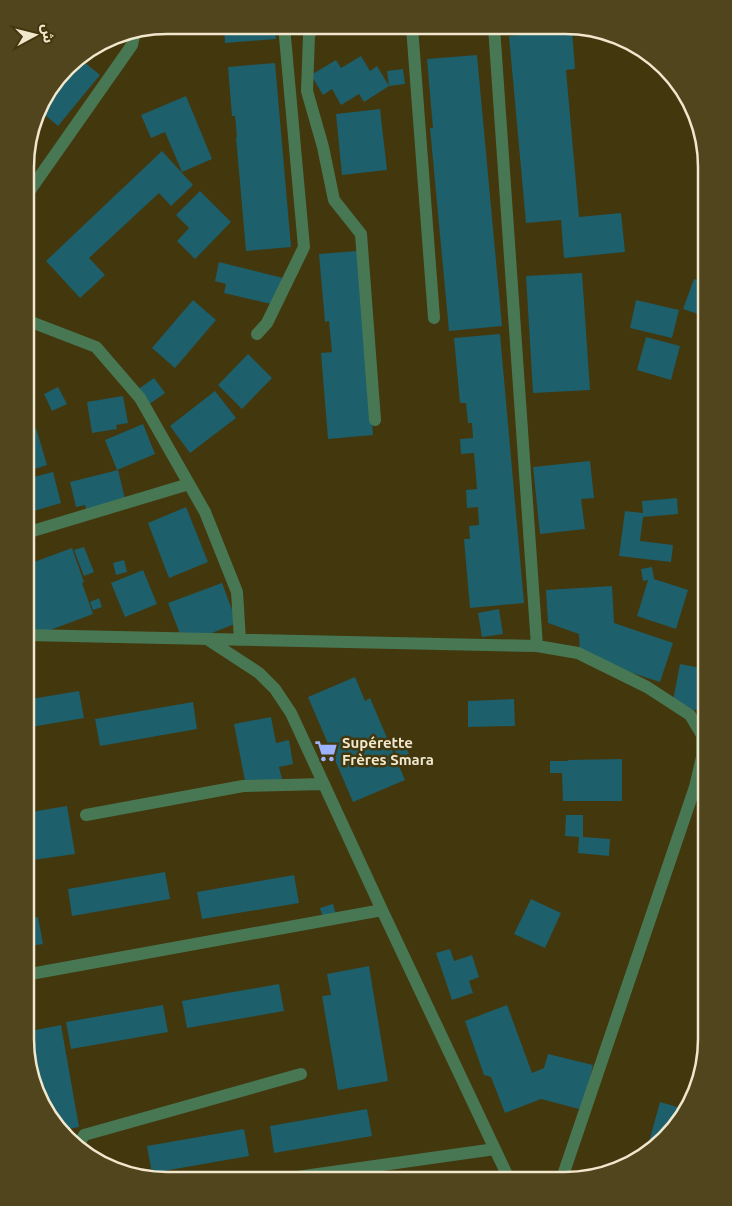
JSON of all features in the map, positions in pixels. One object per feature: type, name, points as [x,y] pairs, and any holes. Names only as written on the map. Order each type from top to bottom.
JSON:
[{"type":"street","points":[[257,334],[267,323],[304,247],[285,34]]},
{"type":"street","points":[[310,34],[307,91],[323,148],[334,200],[361,234],[375,420]]},
{"type":"street","points":[[413,34],[434,318]]},
{"type":"street","points":[[494,34],[536,646]]},
{"type":"street","points":[[34,185],[132,45],[134,38]]},
{"type":"street","points":[[34,323],[96,347],[140,398],[205,512],[237,592],[240,640]]},
{"type":"street","points":[[34,531],[189,484]]},
{"type":"street","points":[[34,635],[536,646],[578,653],[647,687],[690,715],[698,728]]},
{"type":"street","points":[[207,639],[259,673],[275,689],[291,713],[506,1172]]},
{"type":"street","points":[[564,1172],[698,778]]},
{"type":"street","points":[[86,815],[243,786],[324,784]]},
{"type":"street","points":[[34,973],[382,910]]},
{"type":"street","points":[[81,1140],[84,1135],[301,1074]]},
{"type":"street","points":[[333,1172],[495,1149]]},
{"type":"building","points":[[224,34],[275,34],[276,39],[225,43]]},
{"type":"building","points":[[572,34],[575,69],[566,70],[579,217],[621,213],[625,252],[564,258],[561,220],[526,223],[509,36]]},
{"type":"building","points":[[477,55],[502,326],[449,331],[430,128],[433,128],[427,59]]},
{"type":"building","points":[[361,56],[370,71],[377,66],[389,86],[364,102],[359,94],[341,105],[332,89],[323,95],[311,75],[336,60],[341,68]]},
{"type":"building","points":[[85,63],[100,75],[58,126],[45,115],[61,86]]},
{"type":"building","points":[[275,63],[291,247],[246,251],[235,116],[232,116],[228,67]]},
{"type":"building","points":[[403,69],[405,84],[389,86],[387,71]]},
{"type":"building","points":[[186,96],[212,159],[182,172],[165,132],[151,138],[141,115]]},
{"type":"building","points":[[380,109],[387,170],[342,175],[336,114]]},
{"type":"building","points":[[162,151],[193,185],[171,206],[159,193],[89,258],[105,275],[80,298],[46,261]]},
{"type":"building","points":[[200,191],[231,222],[195,259],[177,241],[189,228],[176,215]]},
{"type":"building","points":[[357,251],[373,435],[328,439],[321,353],[332,352],[329,321],[325,322],[319,254]]},
{"type":"building","points":[[219,262],[287,279],[280,306],[224,293],[226,284],[215,281]]},
{"type":"building","points":[[582,273],[590,390],[533,393],[526,276]]},
{"type":"building","points":[[694,279],[698,280],[698,314],[683,309]]},
{"type":"building","points":[[193,300],[216,320],[175,368],[152,348]]},
{"type":"building","points":[[636,300],[679,310],[672,338],[630,328]]},
{"type":"building","points":[[500,334],[524,603],[470,608],[464,539],[470,539],[469,526],[479,525],[478,507],[467,508],[466,490],[477,489],[474,453],[461,454],[460,439],[473,438],[472,423],[468,423],[466,403],[460,403],[454,338]]},
{"type":"building","points":[[646,337],[680,346],[671,380],[637,370]]},
{"type":"building","points":[[248,354],[272,378],[242,409],[218,385]]},
{"type":"building","points":[[154,378],[165,393],[148,405],[137,390]]},
{"type":"building","points":[[58,387],[67,404],[52,411],[44,394]]},
{"type":"building","points":[[215,391],[236,418],[190,453],[170,426]]},
{"type":"building","points":[[123,396],[128,423],[116,425],[117,429],[92,433],[87,402]]},
{"type":"building","points":[[143,424],[155,454],[117,470],[105,440]]},
{"type":"building","points":[[36,428],[47,465],[34,469],[34,429]]},
{"type":"building","points":[[590,461],[594,498],[581,499],[585,529],[540,534],[533,467]]},
{"type":"building","points":[[118,470],[126,503],[87,512],[85,505],[76,507],[70,482]]},
{"type":"building","points":[[53,472],[61,503],[34,511],[34,477]]},
{"type":"building","points":[[677,498],[678,514],[643,517],[640,541],[673,545],[671,562],[619,556],[625,511],[643,513],[642,501]]},
{"type":"building","points":[[186,507],[208,562],[169,578],[148,523]]},
{"type":"building","points":[[84,547],[94,572],[84,576],[74,550]]},
{"type":"building","points":[[72,548],[93,614],[34,636],[34,562]]},
{"type":"building","points":[[124,560],[127,572],[116,575],[113,563]]},
{"type":"building","points":[[652,567],[654,579],[688,590],[676,629],[637,616],[648,580],[643,581],[641,569]]},
{"type":"building","points":[[143,570],[157,604],[125,617],[111,583]]},
{"type":"building","points":[[222,583],[237,623],[184,644],[168,603]]},
{"type":"building","points":[[612,586],[614,623],[673,643],[660,682],[580,656],[579,634],[548,623],[546,590]]},
{"type":"building","points":[[99,598],[102,607],[93,610],[90,602]]},
{"type":"building","points":[[499,609],[503,634],[482,637],[478,613]]},
{"type":"building","points":[[680,664],[698,667],[698,710],[672,706]]},
{"type":"building","points":[[355,677],[365,701],[370,698],[405,780],[353,802],[308,697]]},
{"type":"building","points":[[79,691],[84,718],[34,726],[34,698]]},
{"type":"building","points":[[514,699],[515,726],[468,727],[468,701]]},
{"type":"building","points":[[193,702],[197,729],[100,746],[95,719]]},
{"type":"building","points":[[271,717],[276,743],[289,740],[293,764],[279,767],[282,779],[246,786],[234,724]]},
{"type":"building","points":[[405,744],[409,754],[397,758],[394,749]]},
{"type":"building","points":[[622,759],[622,801],[563,801],[562,773],[550,773],[550,761]]},
{"type":"building","points":[[67,806],[75,854],[34,860],[34,812]]},
{"type":"building","points":[[566,815],[583,815],[583,837],[610,839],[609,856],[578,853],[579,837],[565,836]]},
{"type":"building","points":[[165,872],[170,899],[72,916],[68,889]]},
{"type":"building","points":[[294,875],[299,903],[202,919],[197,892]]},
{"type":"building","points":[[531,899],[561,913],[545,948],[514,934]]},
{"type":"building","points":[[333,904],[336,915],[323,918],[320,908]]},
{"type":"building","points":[[38,917],[43,944],[34,946],[34,918]]},
{"type":"building","points":[[450,949],[454,961],[472,955],[479,977],[469,981],[473,993],[452,1000],[436,953]]},
{"type":"building","points":[[369,966],[388,1081],[338,1090],[322,996],[331,995],[327,974]]},
{"type":"building","points":[[279,984],[284,1011],[187,1028],[182,1001]]},
{"type":"building","points":[[163,1005],[168,1032],[71,1049],[66,1022]]},
{"type":"building","points":[[507,1005],[532,1073],[544,1068],[548,1054],[593,1065],[583,1110],[541,1099],[505,1113],[491,1077],[484,1075],[465,1021]]},
{"type":"building","points":[[61,1025],[79,1127],[69,1129],[61,1120],[44,1090],[36,1065],[34,1030]]},
{"type":"building","points":[[660,1102],[679,1108],[665,1127],[649,1142]]},
{"type":"building","points":[[367,1109],[372,1136],[274,1153],[270,1126]]},
{"type":"building","points":[[244,1129],[249,1156],[160,1172],[152,1171],[147,1146]]},
{"type":"place","name":"Supérette Frères Smara","points":[[326,751]]}]
